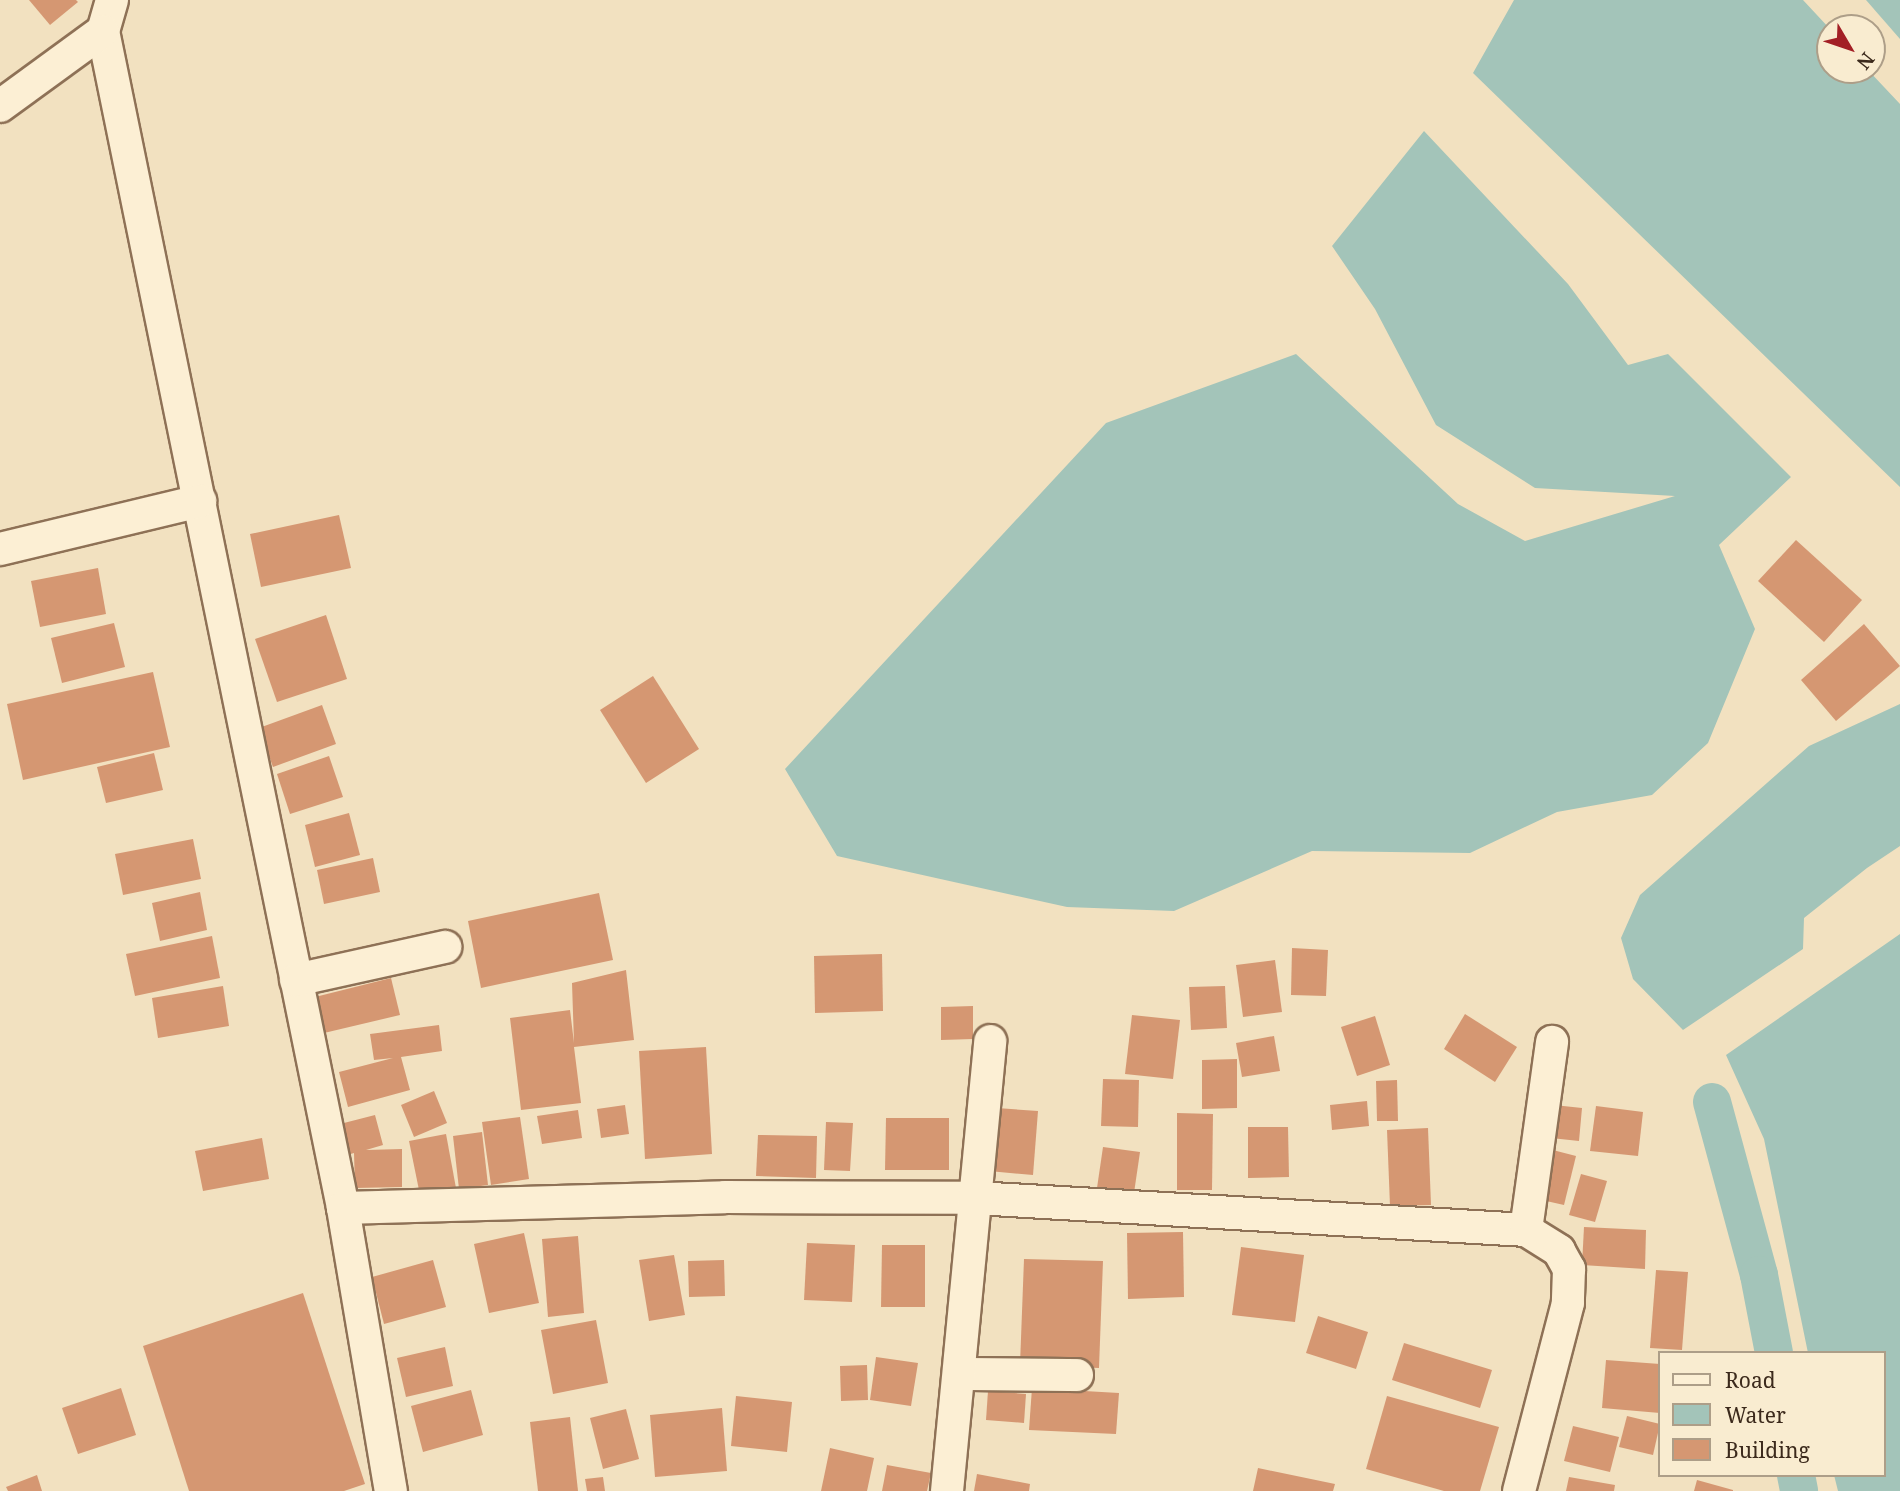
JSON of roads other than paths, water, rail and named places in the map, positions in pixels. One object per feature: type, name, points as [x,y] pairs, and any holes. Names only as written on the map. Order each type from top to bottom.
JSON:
[{"type":"street","points":[[112,0],[103,31],[343,1208],[391,1491]]},
{"type":"street","points":[[0,106],[103,31]]},
{"type":"street","points":[[0,549],[200,501]]},
{"type":"street","points":[[296,980],[445,947]]},
{"type":"street","points":[[947,1491],[990,1041]]},
{"type":"street","points":[[1526,1230],[1552,1042]]},
{"type":"street","points":[[343,1208],[724,1197],[975,1198],[1526,1230],[1559,1251],[1569,1269],[1568,1303],[1519,1491]]},
{"type":"street","points":[[960,1374],[1077,1375]]},
{"type":"water","points":[[1514,0],[1803,0],[1816,14],[1816,84],[1881,84],[1900,104],[1900,487],[1473,73]]},
{"type":"water","points":[[1866,0],[1900,0],[1900,39],[1886,23],[1886,14],[1878,14]]},
{"type":"water","points":[[1424,131],[1568,284],[1628,365],[1668,354],[1791,477],[1719,545],[1755,629],[1708,743],[1652,795],[1557,812],[1470,853],[1312,851],[1174,911],[1067,907],[837,856],[785,769],[1106,423],[1296,354],[1458,504],[1525,541],[1675,496],[1535,488],[1436,425],[1375,309],[1332,246]]},
{"type":"water","points":[[1900,704],[1900,846],[1867,868],[1804,918],[1803,949],[1683,1030],[1633,979],[1621,938],[1640,895],[1809,746]]},
{"type":"water","points":[[1900,934],[1900,1491],[1838,1491],[1834,1477],[1886,1477],[1886,1351],[1808,1351],[1764,1139],[1726,1055]]},
{"type":"waterway","points":[[1712,1102],[1759,1275],[1774,1351]]},
{"type":"waterway","points":[[1796,1477],[1799,1491]]}]
